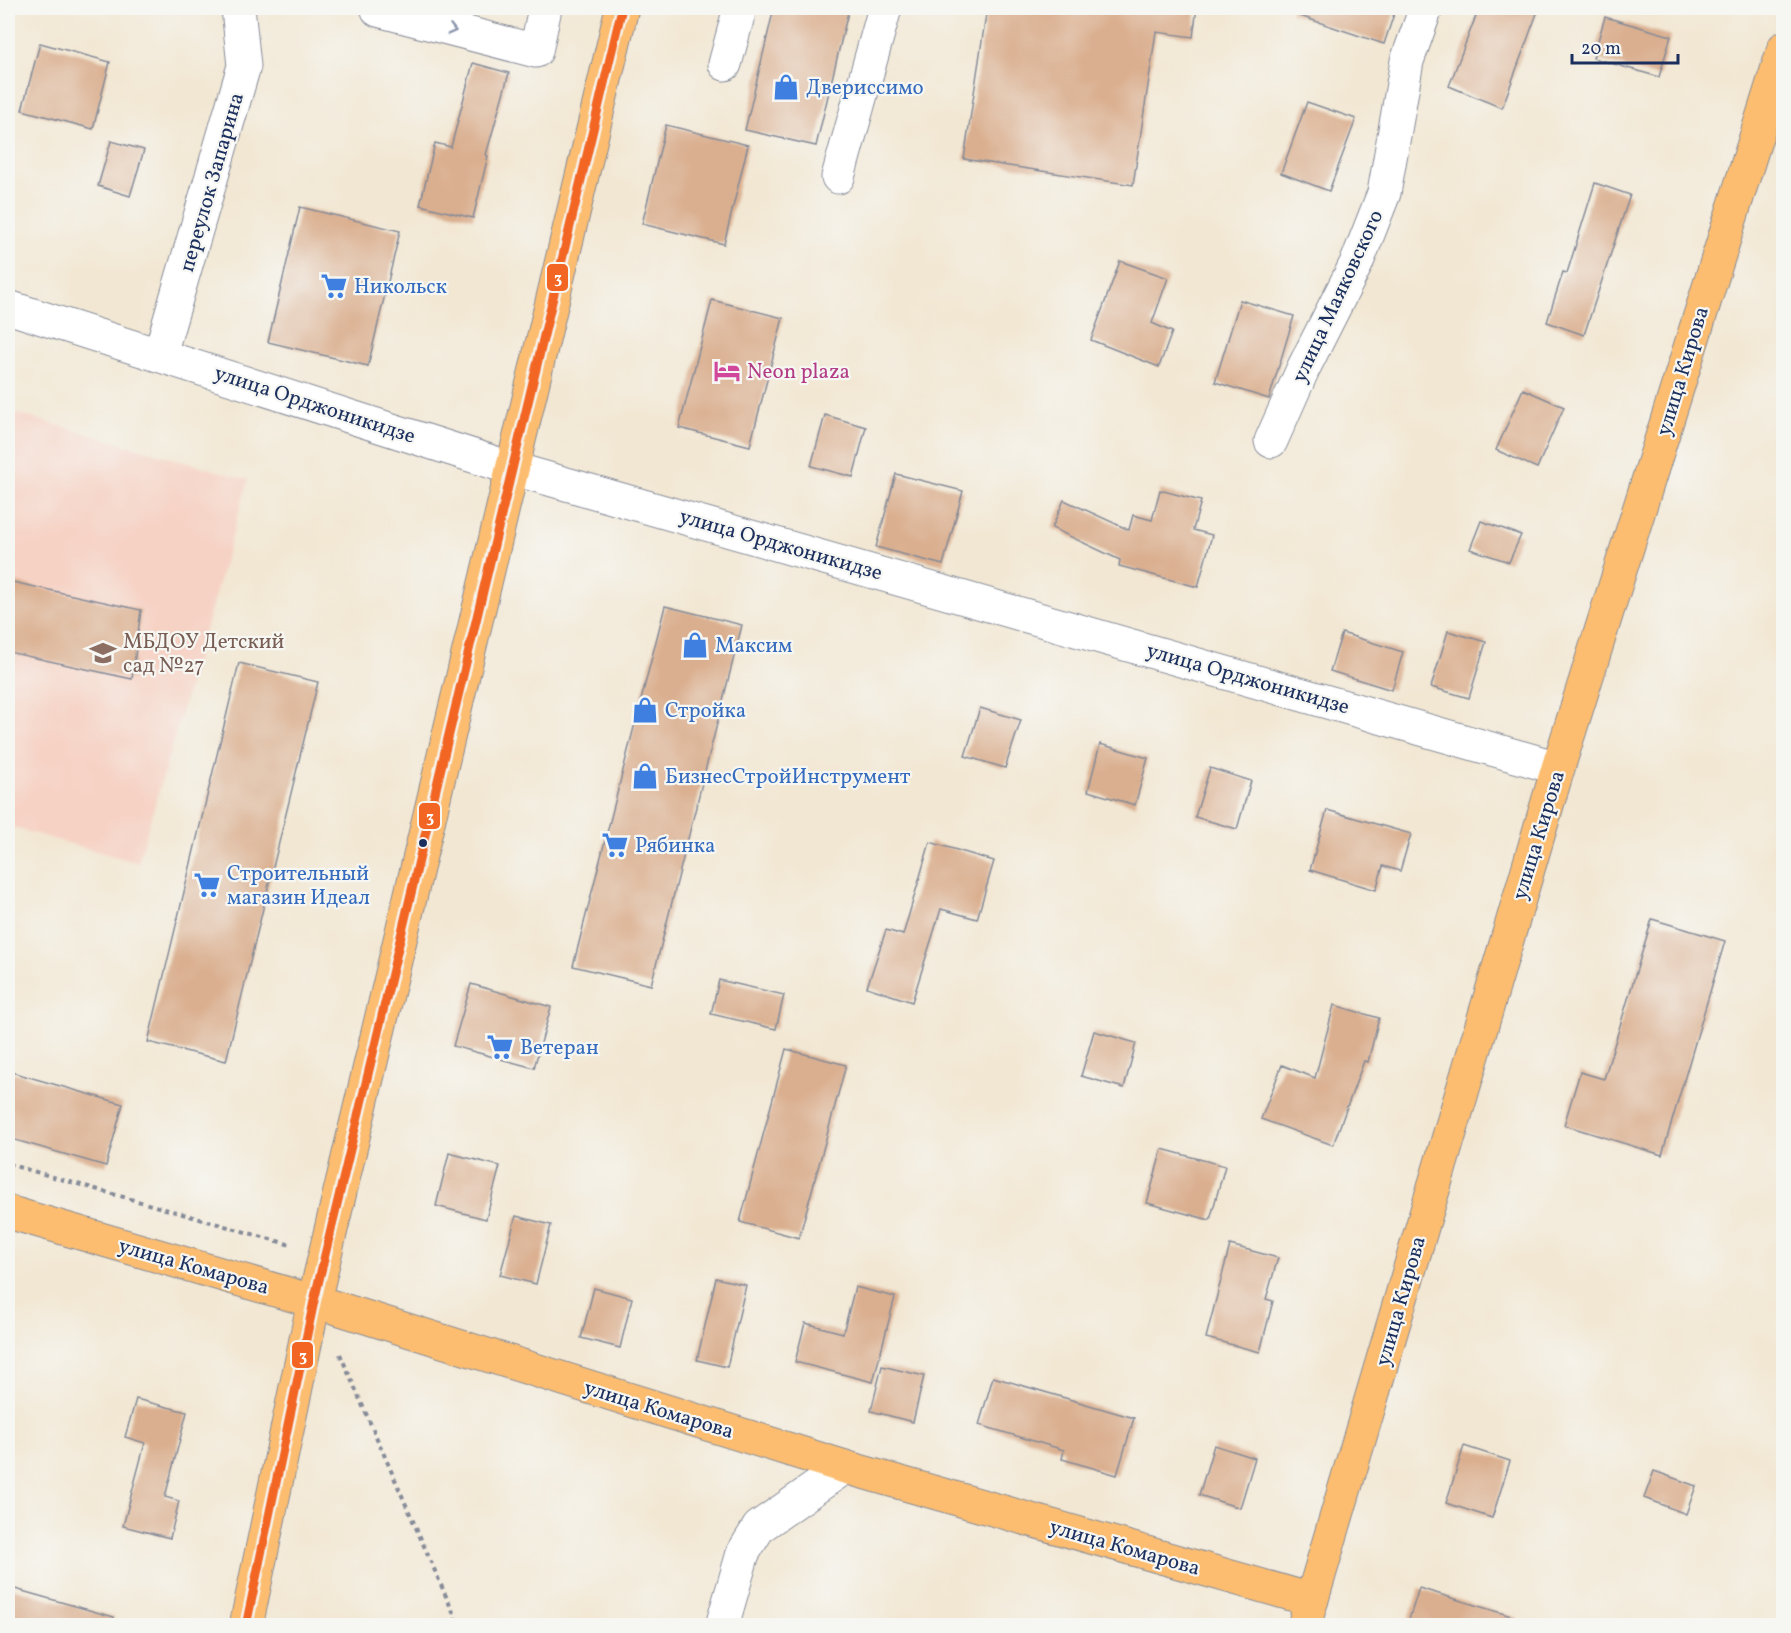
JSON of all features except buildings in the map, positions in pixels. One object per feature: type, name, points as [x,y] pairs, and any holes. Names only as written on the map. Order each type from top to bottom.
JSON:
[{"type":"main road","points":[[246,1626],[314,1301],[622,8]]},
{"type":"main road","name":"улица Кирова","points":[[1308,1613],[1558,768],[1784,48]]},
{"type":"main road","name":"улица Комарова","points":[[8,1212],[314,1301],[1308,1613]]},
{"type":"street","name":"переулок Запарина","points":[[160,354],[244,66],[238,8]]},
{"type":"street","points":[[379,8],[378,10],[536,51],[546,8]]},
{"type":"street","points":[[725,64],[740,8]]},
{"type":"street","points":[[838,177],[885,8]]},
{"type":"street","name":"улица Маяковского","points":[[1271,441],[1303,369],[1357,262],[1384,193],[1407,61],[1426,8]]},
{"type":"street","name":"улица Орджоникидзе","points":[[8,307],[514,469],[1558,768]]},
{"type":"street","points":[[722,1626],[743,1552],[759,1527],[845,1467]]},
{"type":"path","points":[[8,1164],[325,1254]]},
{"type":"path","points":[[338,1349],[459,1626]]},
{"type":"shaded area","name":"МБДОУ Детский сад №27","points":[[8,411],[248,480],[138,863],[8,826]]},
{"type":"transit line","name":"3","points":[[246,1626],[314,1301],[622,8]]},
{"type":"place","name":"Двериссимо","points":[[786,87]]},
{"type":"place","name":"Никольск","points":[[334,286]]},
{"type":"place","name":"Neon plaza","points":[[727,371]]},
{"type":"place","name":"Максим","points":[[695,645]]},
{"type":"place","name":"МБДОУ Детский сад №27","points":[[103,653]]},
{"type":"place","name":"Стройка","points":[[645,710]]},
{"type":"place","name":"БизнесСтройИнструмент","points":[[645,776]]},
{"type":"place","name":"Рябинка","points":[[615,845]]},
{"type":"place","name":"Строительный магазин Идеал","points":[[207,885]]},
{"type":"place","name":"Ветеран","points":[[500,1047]]}]
